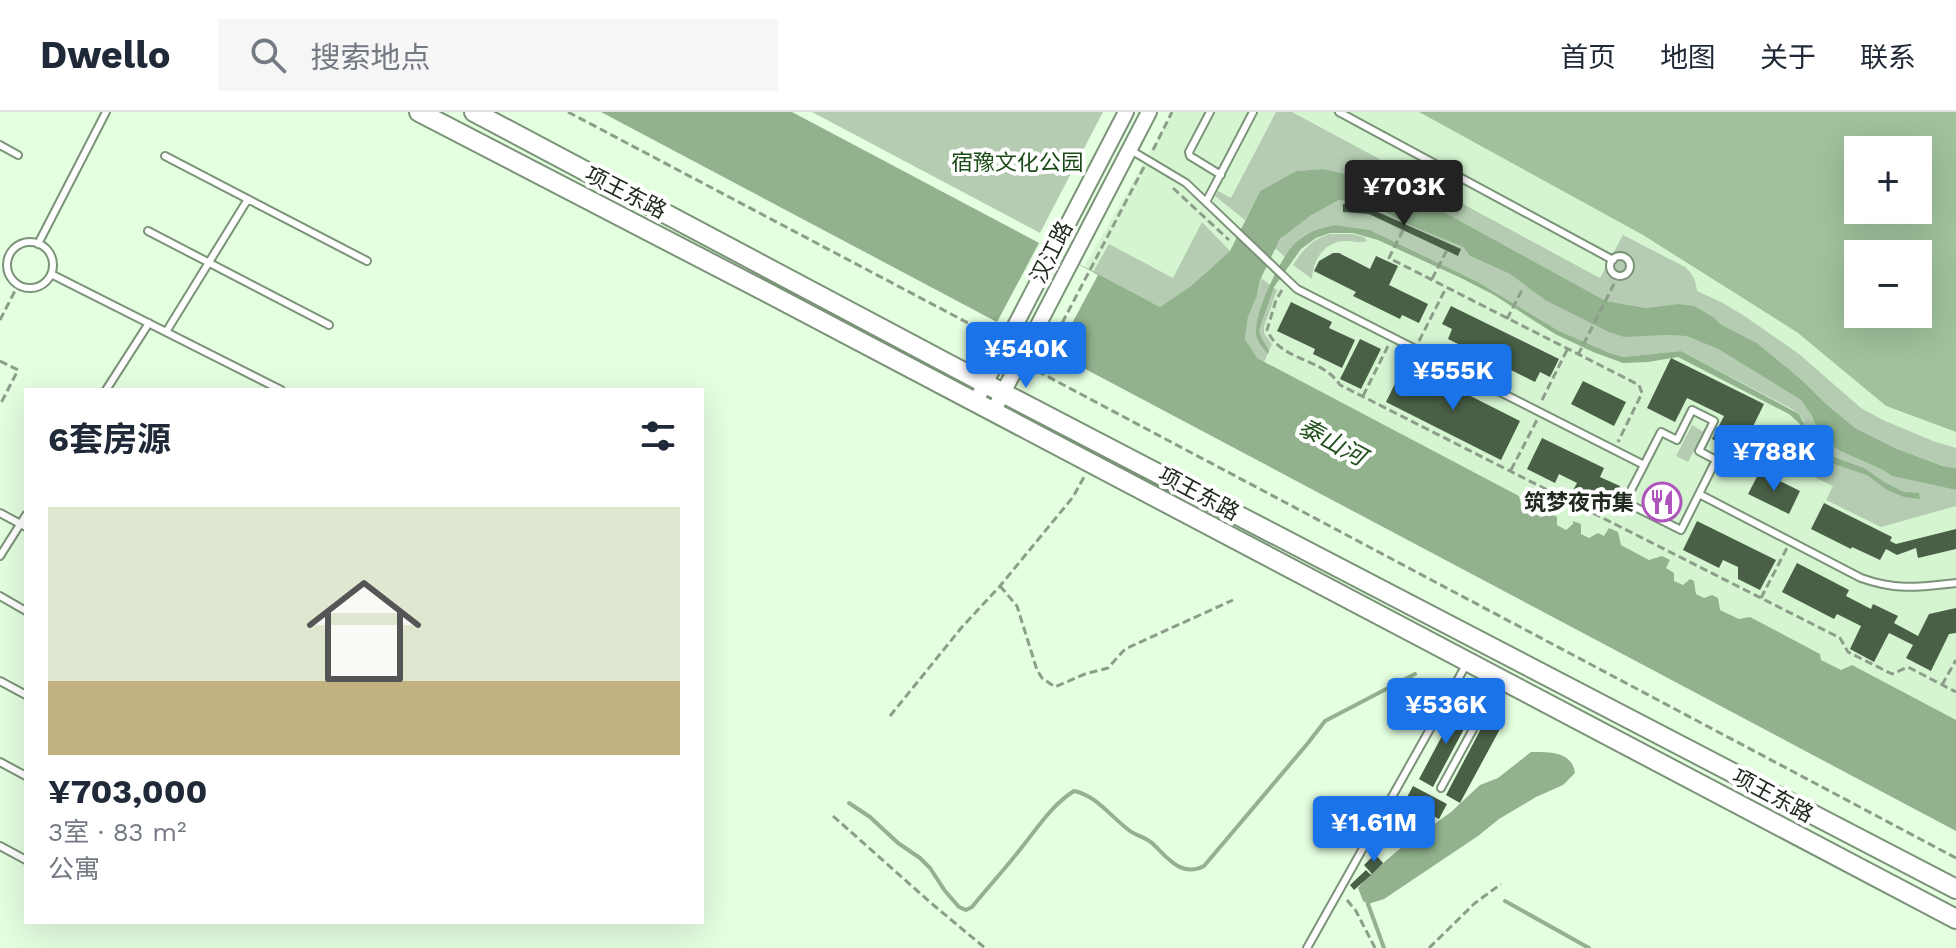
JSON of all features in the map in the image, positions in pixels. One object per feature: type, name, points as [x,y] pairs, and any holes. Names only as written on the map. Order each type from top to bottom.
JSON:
[{"type":"main road","name":"项王东路","points":[[419,112],[1955,917]]},
{"type":"main road","name":"项王东路","points":[[474,112],[1003,393],[1956,889]]},
{"type":"street","name":"汉江路","points":[[975,403],[1002,334],[1057,243],[1126,112]]},
{"type":"street","name":"汉江路","points":[[993,412],[1149,112]]},
{"type":"lane","points":[[38,244],[106,112]]},
{"type":"lane","points":[[1210,112],[1189,152],[1190,156],[1221,175]]},
{"type":"lane","points":[[1206,202],[1253,112]]},
{"type":"lane","points":[[1339,112],[1613,260]]},
{"type":"lane","points":[[0,145],[18,155]]},
{"type":"lane","points":[[1129,149],[1186,183],[1297,289],[1614,450],[1645,462]]},
{"type":"lane","points":[[165,156],[367,261]]},
{"type":"lane","points":[[166,332],[248,199]]},
{"type":"lane","points":[[148,231],[329,325]]},
{"type":"lane","points":[[22,244],[45,247],[53,261],[51,274],[39,286],[25,288],[18,285],[7,268],[10,254],[22,244]]},
{"type":"lane","points":[[0,249],[10,254]]},
{"type":"lane","points":[[1625,257],[1630,264],[1628,273],[1618,276],[1611,269],[1613,260],[1625,257]]},
{"type":"lane","points":[[51,274],[277,388]]},
{"type":"lane","points":[[109,388],[149,323]]},
{"type":"lane","points":[[1692,410],[1714,421],[1699,451],[1716,460],[1699,494],[1681,530],[1625,502],[1661,432],[1677,440],[1692,410]]},
{"type":"lane","points":[[1699,494],[1861,578],[1895,588],[1956,583]]},
{"type":"lane","points":[[0,513],[23,525],[0,556]]},
{"type":"lane","points":[[0,596],[24,610]]},
{"type":"lane","points":[[1307,948],[1468,662]]},
{"type":"lane","points":[[0,681],[24,694]]},
{"type":"lane","points":[[1441,788],[1483,711],[1450,693]]},
{"type":"lane","points":[[0,762],[24,775]]},
{"type":"lane","points":[[0,846],[24,859]]},
{"type":"path","points":[[568,112],[987,333],[1002,334]]},
{"type":"path","points":[[1172,112],[1045,354],[1039,367],[1041,373],[1956,858]]},
{"type":"path","points":[[1403,230],[1389,258],[1642,388],[1614,450]]},
{"type":"path","points":[[1432,280],[1447,250]]},
{"type":"path","points":[[1578,355],[1618,276]]},
{"type":"path","points":[[0,320],[18,285]]},
{"type":"path","points":[[1416,349],[1446,288]]},
{"type":"path","points":[[1507,319],[1523,288]]},
{"type":"path","points":[[1282,290],[1267,330],[1275,345],[1334,375],[1340,385],[1840,638],[1848,652],[1892,674],[1908,667],[1956,692]]},
{"type":"path","points":[[1363,396],[1392,337]]},
{"type":"path","points":[[1510,471],[1567,350]]},
{"type":"path","points":[[0,361],[18,370],[0,405]]},
{"type":"path","points":[[1618,443],[1645,462]]},
{"type":"path","points":[[890,716],[1073,497],[1091,463]]},
{"type":"path","points":[[1761,598],[1791,541]]},
{"type":"path","points":[[1000,586],[1017,606],[1037,670],[1055,687],[1108,668],[1125,649],[1233,600]]},
{"type":"path","points":[[1942,685],[1956,660]]},
{"type":"path","points":[[833,816],[985,948]]},
{"type":"path","points":[[1429,948],[1475,903],[1501,884]]},
{"type":"path","points":[[1339,891],[1356,911],[1375,948]]},
{"type":"shaded area","points":[[1173,112],[1419,112],[1643,235],[1798,333],[1886,406],[1956,432],[1956,720],[1852,666],[1841,671],[1821,660],[1820,654],[1750,617],[1739,619],[1720,610],[1696,594],[1694,581],[1683,585],[1674,581],[1666,568],[1670,561],[1662,556],[1649,560],[1621,545],[1618,532],[1589,538],[1581,534],[1581,524],[1574,521],[1566,530],[1557,525],[1557,517],[1552,514],[1541,517],[1522,508],[1519,496],[1084,267]]},
{"type":"shaded area","points":[[1419,112],[1956,112],[1956,432],[1886,406],[1798,333],[1643,235]]},
{"type":"green space","name":"宿豫文化公园","points":[[812,112],[1103,112],[1040,233]]},
{"type":"green space","points":[[1276,112],[1292,112],[1600,278],[1623,235],[1685,267],[1694,278],[1697,291],[1746,317],[1799,354],[1861,408],[1883,420],[1956,448],[1956,468],[1897,449],[1855,428],[1757,343],[1713,317],[1677,304],[1646,308],[1606,301],[1442,211],[1399,191],[1323,169],[1296,171],[1260,191],[1245,220],[1215,196],[1218,191],[1231,198]]},
{"type":"green space","points":[[1339,200],[1377,208],[1463,247],[1470,256],[1510,274],[1545,300],[1663,335],[1686,336],[1718,349],[1801,400],[1817,430],[1829,444],[1892,476],[1956,490],[1956,506],[1881,527],[1826,500],[1833,486],[1783,462],[1804,421],[1792,409],[1681,351],[1623,357],[1610,353],[1559,331],[1478,282],[1370,230],[1335,225],[1305,235],[1285,257],[1275,248],[1295,226]]},
{"type":"green space","points":[[1202,222],[1230,251],[1191,286],[1160,307],[1093,272],[1109,244],[1173,278]]},
{"type":"green space","points":[[1329,234],[1353,234],[1367,241],[1340,242],[1327,247],[1315,264],[1312,279],[1293,265],[1308,246]]},
{"type":"green space","points":[[1261,278],[1277,290],[1264,327],[1264,333],[1272,344],[1264,362],[1256,358],[1245,339],[1248,317]]},
{"type":"green space","points":[[1692,425],[1704,432],[1688,462],[1676,456]]},
{"type":"water","name":"泰山河","points":[[601,112],[792,112],[1160,307],[1191,286],[1230,251],[1260,191],[1296,171],[1323,169],[1399,191],[1442,211],[1606,301],[1646,308],[1677,304],[1694,306],[1757,343],[1855,428],[1897,449],[1956,468],[1956,490],[1892,476],[1840,451],[1817,430],[1801,400],[1718,349],[1686,336],[1624,337],[1609,332],[1545,300],[1510,274],[1470,256],[1463,247],[1357,202],[1339,200],[1310,216],[1280,239],[1260,280],[1248,317],[1245,339],[1257,358],[1519,496],[1522,508],[1541,517],[1552,514],[1557,517],[1557,525],[1566,530],[1573,521],[1581,524],[1581,534],[1589,538],[1598,533],[1604,536],[1609,528],[1618,532],[1621,545],[1649,560],[1662,556],[1670,560],[1666,568],[1674,573],[1674,581],[1683,585],[1690,579],[1694,581],[1696,594],[1704,598],[1712,595],[1718,598],[1720,610],[1739,619],[1750,617],[1820,654],[1821,660],[1841,670],[1852,665],[1956,720],[1956,831]]},
{"type":"water","points":[[1335,225],[1370,230],[1478,282],[1559,331],[1610,353],[1623,357],[1681,351],[1799,414],[1813,441],[1825,454],[1864,468],[1904,492],[1919,493],[1920,499],[1904,497],[1887,490],[1867,475],[1822,460],[1804,439],[1800,424],[1789,414],[1678,357],[1623,363],[1593,352],[1555,334],[1461,278],[1378,240],[1353,233],[1330,233],[1316,238],[1301,249],[1274,287],[1259,330],[1268,354],[1258,340],[1256,329],[1262,303],[1275,274],[1295,243],[1314,231]]},
{"type":"water","points":[[1531,752],[1565,757],[1575,773],[1563,785],[1499,819],[1384,899],[1368,904],[1363,901],[1358,888],[1366,878],[1451,812],[1480,785],[1498,778]]},
{"type":"pier","points":[[1039,243],[1098,275],[1054,357],[995,326]]},
{"type":"building","points":[[1343,204],[1371,209],[1461,249],[1458,256],[1369,214],[1343,212]]},
{"type":"building","points":[[1333,253],[1370,269],[1376,256],[1398,266],[1389,285],[1428,304],[1419,323],[1402,315],[1400,319],[1353,296],[1356,292],[1314,271],[1319,261]]},
{"type":"building","points":[[1291,302],[1332,322],[1329,328],[1355,340],[1342,368],[1313,354],[1315,349],[1277,331]]},
{"type":"building","points":[[1451,306],[1559,359],[1550,377],[1540,372],[1535,382],[1448,339],[1452,329],[1442,324]]},
{"type":"building","points":[[1360,339],[1381,349],[1361,389],[1340,379]]},
{"type":"building","points":[[1671,358],[1764,404],[1740,453],[1712,439],[1724,416],[1687,398],[1675,422],[1647,408]]},
{"type":"building","points":[[1405,363],[1520,421],[1501,460],[1386,402]]},
{"type":"building","points":[[1583,381],[1626,402],[1614,426],[1571,404]]},
{"type":"building","points":[[1542,438],[1604,468],[1600,477],[1620,486],[1608,510],[1572,492],[1577,483],[1559,474],[1555,483],[1527,469]]},
{"type":"building","points":[[1760,471],[1800,491],[1789,514],[1748,494]]},
{"type":"building","points":[[1824,503],[1892,537],[1890,541],[1896,544],[1956,529],[1956,549],[1918,558],[1916,548],[1897,555],[1886,549],[1880,560],[1811,529]]},
{"type":"building","points":[[1697,521],[1776,560],[1760,590],[1738,579],[1738,567],[1723,560],[1719,568],[1683,550]]},
{"type":"building","points":[[1797,563],[1849,590],[1846,596],[1871,609],[1873,604],[1898,616],[1894,623],[1918,636],[1929,614],[1956,608],[1956,633],[1949,634],[1931,671],[1906,658],[1913,645],[1889,633],[1874,662],[1850,649],[1861,626],[1837,614],[1834,619],[1782,592]]},
{"type":"building","points":[[1458,706],[1472,714],[1433,787],[1419,779]]},
{"type":"building","points":[[1485,721],[1500,729],[1460,803],[1446,795]]},
{"type":"building","points":[[1413,786],[1447,804],[1439,819],[1405,801]]},
{"type":"building","points":[[1406,805],[1417,812],[1399,844],[1388,838]]},
{"type":"building","points":[[1375,854],[1383,863],[1372,874],[1364,865]]},
{"type":"building","points":[[1366,870],[1371,875],[1354,890],[1350,885]]},
{"type":"waterway","points":[[849,803],[920,858],[959,907],[966,910],[972,907],[1052,810],[1074,791],[1097,802],[1130,831],[1147,839],[1181,868],[1196,869],[1204,866],[1325,721],[1415,674]]},
{"type":"waterway","points":[[1505,901],[1589,948]]},
{"type":"waterway","points":[[1368,904],[1384,948]]},
{"type":"place","name":"筑梦夜市集","points":[[1662,502]]}]
